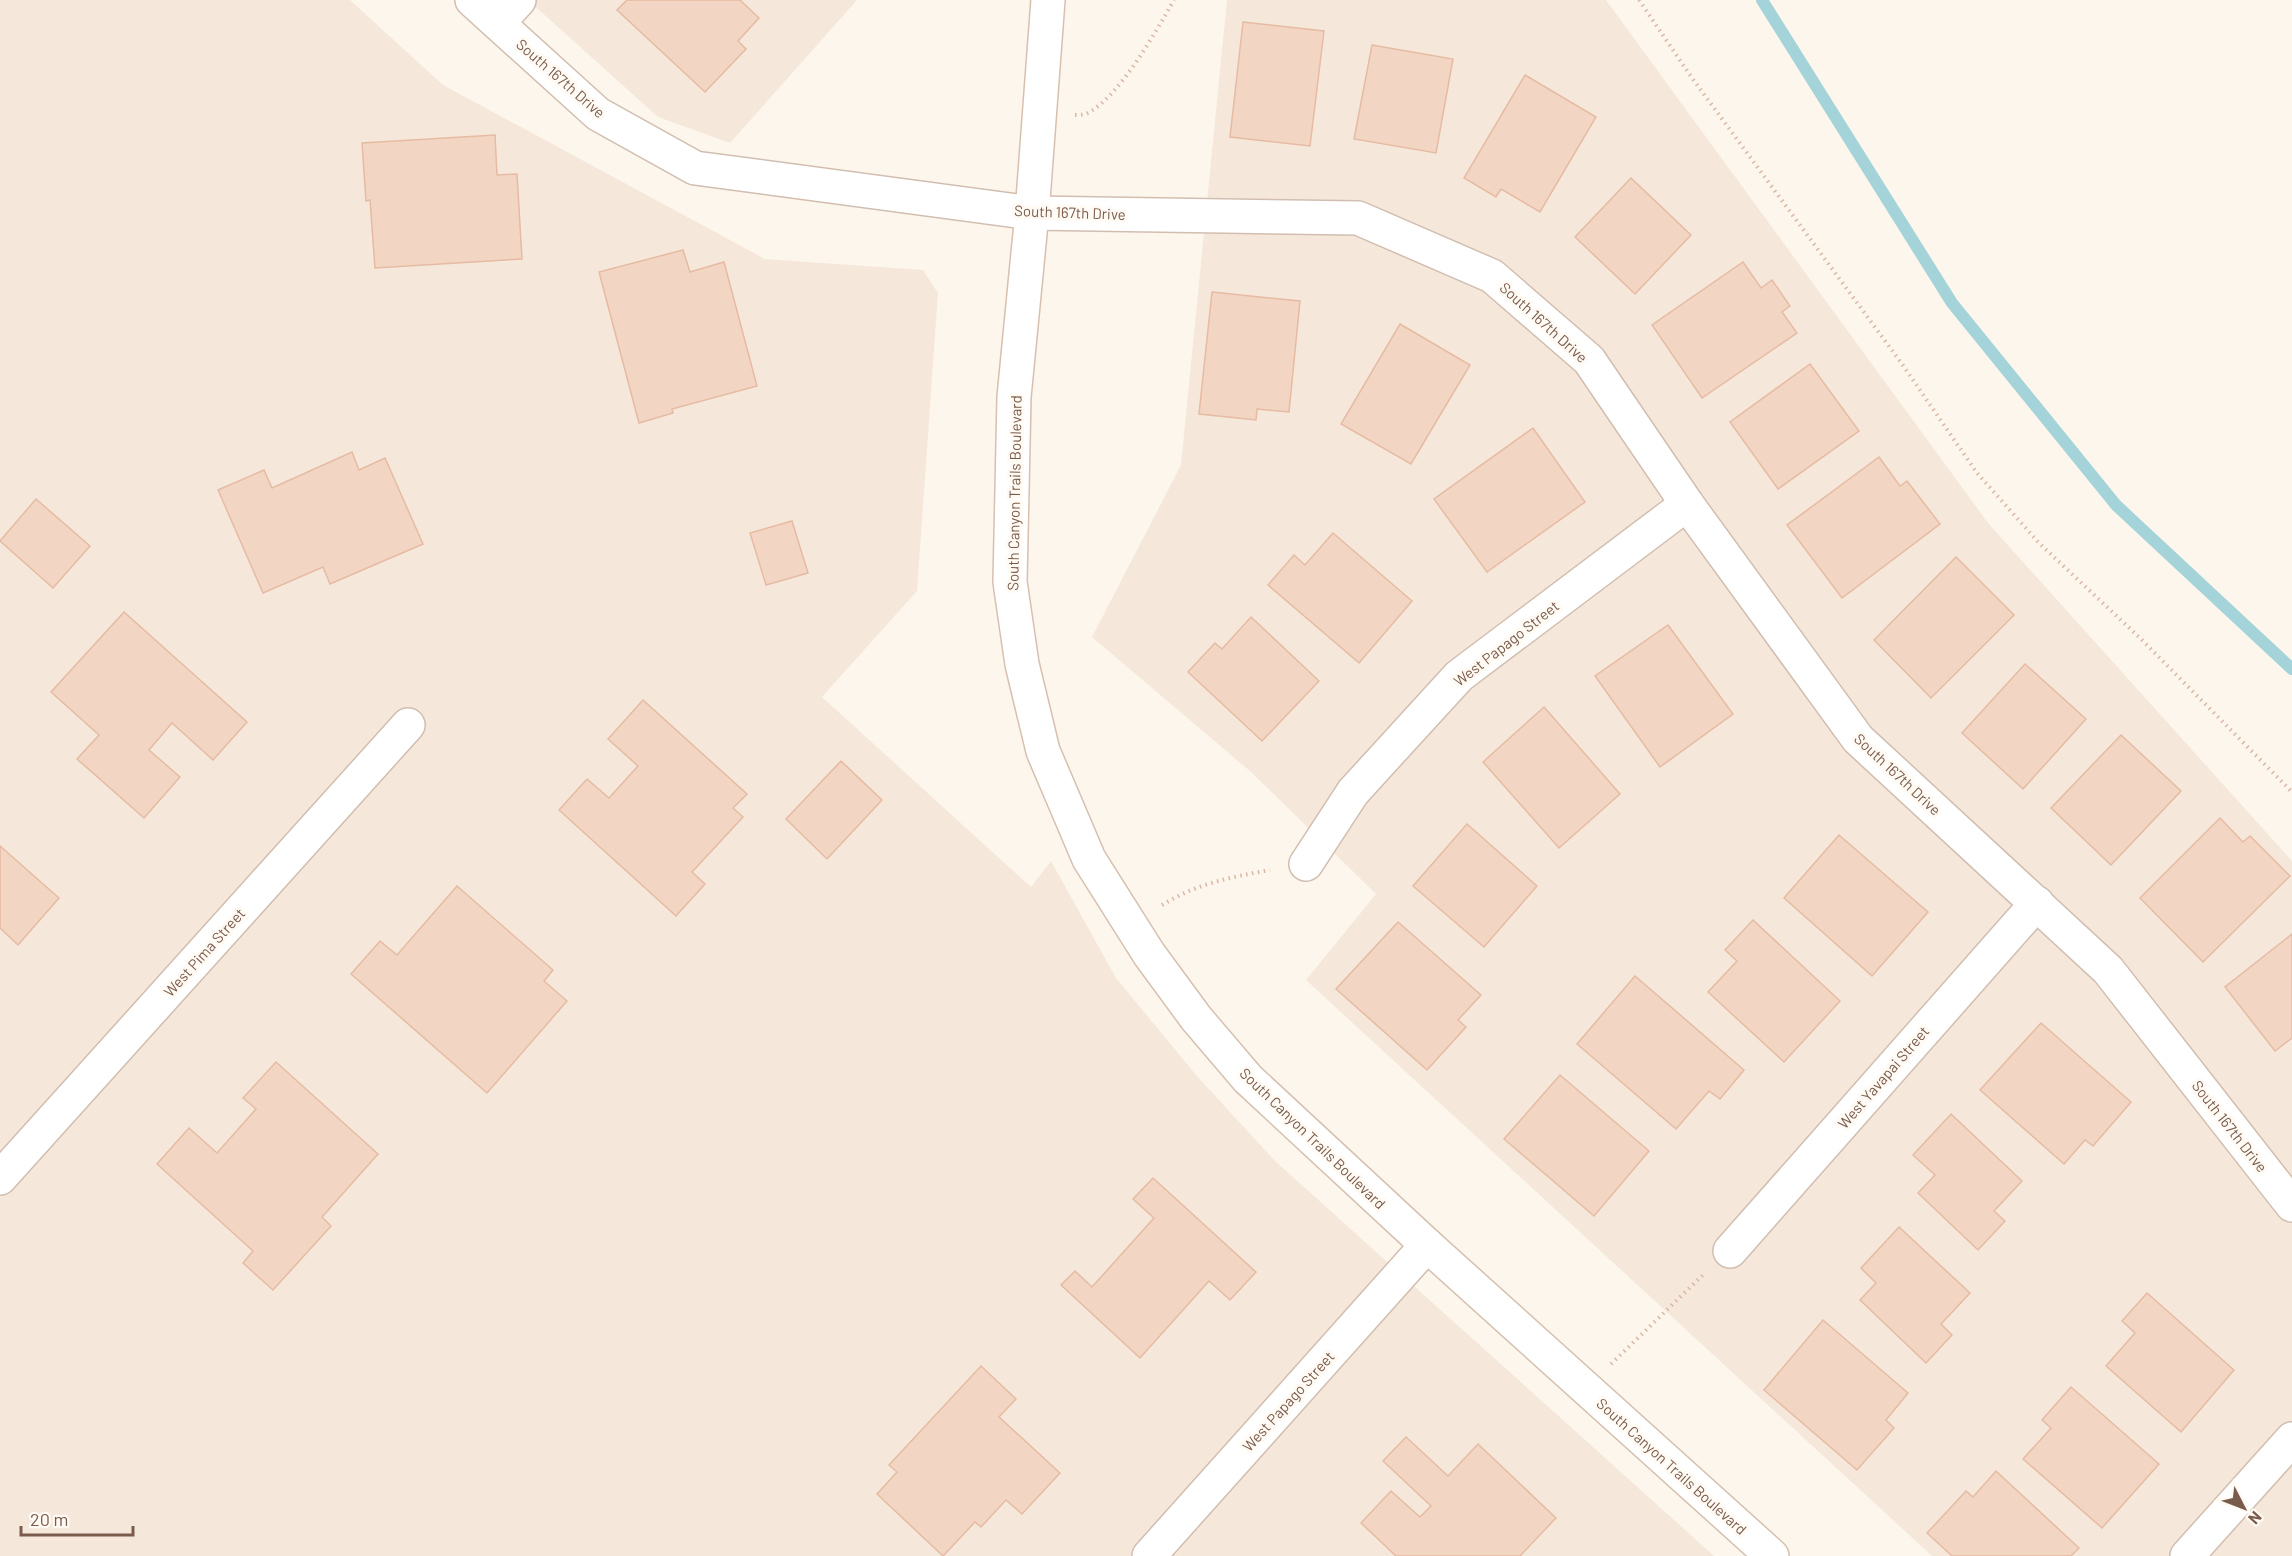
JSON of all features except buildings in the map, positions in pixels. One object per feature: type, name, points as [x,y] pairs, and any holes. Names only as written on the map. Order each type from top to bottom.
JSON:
[{"type":"street","name":"South 167th Drive","points":[[472,0],[508,12],[598,114],[695,168],[1032,213],[1358,218],[1492,276],[1589,360],[1687,504],[1858,740],[2108,970],[2292,1205]]},
{"type":"street","name":"South Canyon Trails Boulevard","points":[[1048,0],[1032,213],[1014,397],[1010,582],[1022,664],[1043,751],[1089,859],[1149,954],[1196,1018],[1248,1079],[1427,1245],[1772,1556]]},
{"type":"street","name":"West Papago Street","points":[[1306,864],[1353,792],[1460,676],[1687,504]]},
{"type":"street","name":"West Pima Street","points":[[0,1178],[408,725]]},
{"type":"street","name":"West Yavapai Street","points":[[1730,1251],[2037,903]]},
{"type":"street","name":"West Papago Street","points":[[1149,1556],[1427,1245]]},
{"type":"street","points":[[2187,1556],[2292,1439]]},
{"type":"path","points":[[1039,120],[1088,114],[1110,97],[1157,31],[1174,0]]},
{"type":"path","points":[[1639,0],[1692,78],[1814,243],[1977,473],[2039,543],[2140,638],[2292,792]]},
{"type":"path","points":[[1131,925],[1174,897],[1202,884],[1306,864]]},
{"type":"path","points":[[1587,1390],[1627,1348],[1730,1251]]},
{"type":"shaded area","points":[[0,0],[350,0],[443,85],[765,259],[923,270],[938,293],[917,591],[822,697],[1031,887],[1051,861],[1116,978],[1196,1075],[1275,1161],[1714,1556],[0,1556]]},
{"type":"shaded area","points":[[528,0],[857,0],[730,143],[658,117]]},
{"type":"shaded area","points":[[1227,0],[1606,0],[1988,523],[2292,861],[2292,1556],[1932,1556],[1306,980],[1376,894],[1251,772],[1092,637],[1181,465]]},
{"type":"waterway","points":[[1762,0],[1952,303],[2116,505],[2292,669]]}]
